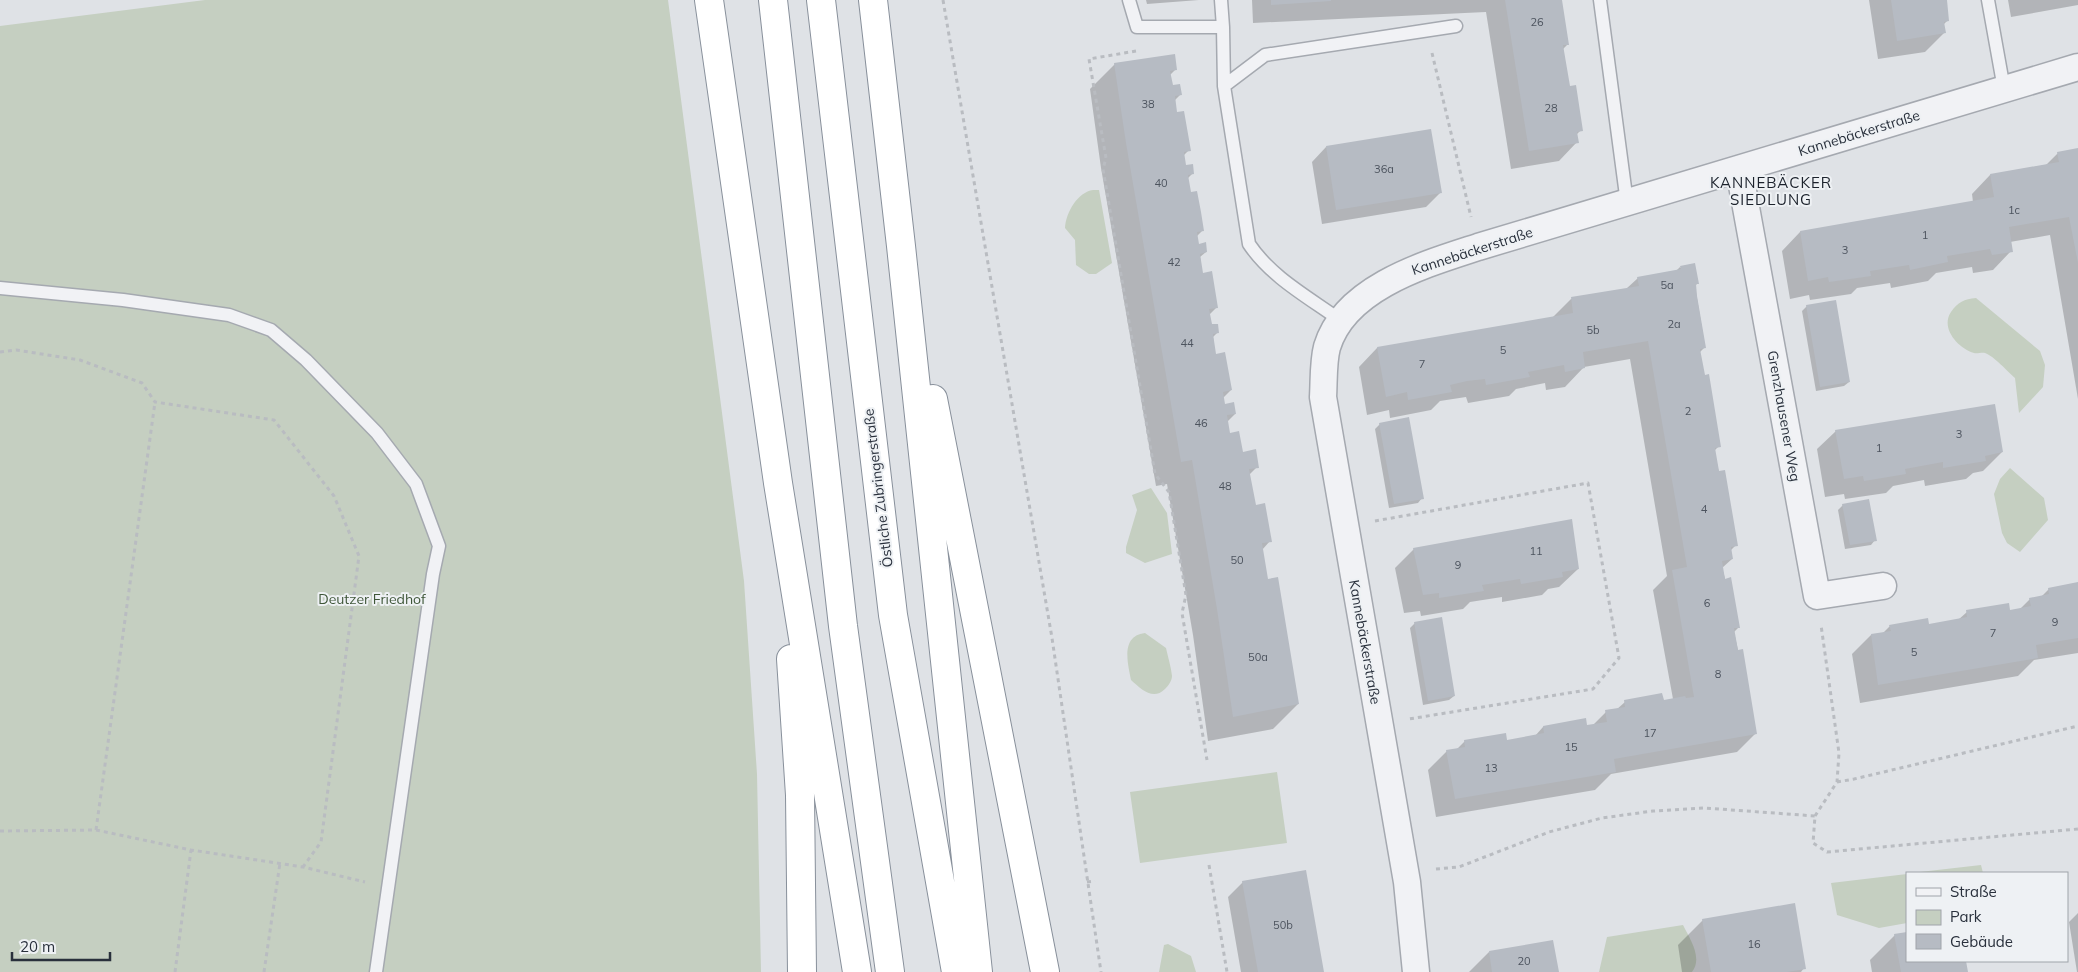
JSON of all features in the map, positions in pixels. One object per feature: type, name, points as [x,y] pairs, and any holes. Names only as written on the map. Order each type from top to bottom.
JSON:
[{"type":"highway","points":[[709,0],[778,483],[857,972]]},
{"type":"highway","points":[[773,0],[843,626],[890,972]]},
{"type":"highway","name":"Östliche Zubringerstraße","points":[[821,0],[893,615],[956,972]]},
{"type":"highway","points":[[873,0],[978,972]]},
{"type":"highway","points":[[901,246],[951,489],[1045,972]]},
{"type":"highway","points":[[778,483],[800,795],[802,972]]},
{"type":"street","name":"Kannebäckerstraße","points":[[1416,972],[1405,871],[1323,397],[1327,347],[1340,320],[1366,296],[1415,268],[1478,247],[2078,67]]},
{"type":"street","name":"Grenzhausener Weg","points":[[1739,169],[1817,596]]},
{"type":"street","points":[[1817,596],[1883,586]]},
{"type":"lane","points":[[1129,0],[1137,27],[1224,27]]},
{"type":"lane","points":[[1221,0],[1224,27],[1224,86],[1249,244],[1260,260],[1284,281],[1340,320]]},
{"type":"lane","points":[[1600,0],[1628,203]]},
{"type":"lane","points":[[1988,0],[2004,89]]},
{"type":"lane","points":[[1224,86],[1265,55],[1456,26]]},
{"type":"lane","points":[[0,288],[123,300],[229,315],[271,330],[306,360],[377,433],[416,484],[440,546],[433,574],[376,972]]},
{"type":"path","points":[[943,0],[1052,638],[1101,972]]},
{"type":"path","points":[[1426,31],[1478,247]]},
{"type":"path","points":[[1137,51],[1089,58],[1106,158],[1103,169],[1155,474],[1169,492],[1186,595],[1182,613],[1207,760]]},
{"type":"path","points":[[0,352],[16,350],[80,360],[142,383],[155,402],[96,830]]},
{"type":"path","points":[[155,402],[274,420],[334,496],[358,556],[321,842],[303,867]]},
{"type":"path","points":[[1345,527],[1588,483],[1619,658],[1593,689],[1380,724]]},
{"type":"path","points":[[1817,596],[1839,752],[1836,782],[1815,816],[1813,842],[1828,852],[2078,829]]},
{"type":"path","points":[[1836,782],[1854,780],[2078,726]]},
{"type":"path","points":[[1405,871],[1459,868],[1549,832],[1602,818],[1653,811],[1705,808],[1815,816]]},
{"type":"path","points":[[0,830],[96,830],[191,850],[303,867],[387,887]]},
{"type":"path","points":[[175,972],[191,850]]},
{"type":"path","points":[[264,972],[280,863]]},
{"type":"path","points":[[1209,865],[1227,972]]},
{"type":"path","points":[[1087,882],[1095,881]]},
{"type":"green space","name":"Deutzer Friedhof","points":[[205,0],[668,0],[744,581],[757,774],[761,972],[0,972],[0,26]]},
{"type":"green space","points":[[1093,190],[1099,190],[1112,263],[1096,274],[1089,274],[1076,265],[1075,240],[1065,228],[1070,209],[1082,195]]},
{"type":"green space","points":[[1976,298],[2040,351],[2045,365],[2043,387],[2019,413],[2015,378],[1989,355],[1974,353],[1962,347],[1949,331],[1948,318],[1951,312],[1959,303]]},
{"type":"green space","points":[[2010,468],[2044,498],[2048,520],[2020,552],[2007,543],[2002,533],[1994,494],[2000,479]]},
{"type":"green space","points":[[1151,488],[1167,513],[1172,554],[1145,563],[1126,553],[1126,547],[1137,510],[1132,495]]},
{"type":"green space","points":[[1145,633],[1166,648],[1171,669],[1170,683],[1165,689],[1156,694],[1147,692],[1131,680],[1128,666],[1129,645],[1132,639],[1137,635]]},
{"type":"green space","points":[[1277,772],[1287,843],[1140,863],[1130,792]]},
{"type":"green space","points":[[1981,865],[1983,872],[1920,872]]},
{"type":"green space","points":[[1906,874],[1906,923],[1879,928],[1837,915],[1831,883]]},
{"type":"green space","points":[[1683,925],[1696,955],[1695,967],[1692,972],[1599,972],[1607,937]]},
{"type":"green space","points":[[1168,944],[1191,956],[1196,972],[1159,972],[1164,945]]},
{"type":"building","points":[[1271,0],[1331,0],[1331,1],[1271,5]]},
{"type":"building","points":[[1505,0],[1562,0],[1569,45],[1563,45],[1570,86],[1576,85],[1583,131],[1577,132],[1579,143],[1529,151]]},
{"type":"building","points":[[1891,0],[1947,0],[1949,21],[1944,22],[1946,33],[1897,41]]},
{"type":"building","points":[[1175,54],[1177,70],[1170,71],[1173,85],[1180,84],[1182,95],[1175,96],[1177,112],[1184,111],[1191,151],[1184,152],[1186,165],[1193,164],[1194,174],[1188,175],[1191,192],[1197,191],[1201,212],[1204,231],[1197,232],[1199,244],[1206,242],[1207,252],[1200,254],[1203,273],[1212,271],[1218,308],[1209,309],[1212,324],[1218,324],[1219,333],[1213,334],[1216,354],[1225,352],[1232,390],[1223,392],[1225,404],[1234,402],[1236,414],[1227,415],[1230,433],[1239,431],[1243,452],[1256,449],[1259,468],[1249,469],[1256,505],[1265,503],[1272,542],[1262,543],[1268,579],[1278,577],[1299,704],[1233,717],[1192,460],[1181,462],[1114,63]]},
{"type":"building","points":[[1431,129],[1442,193],[1336,210],[1326,146]]},
{"type":"building","points":[[2078,148],[2078,263],[2069,217],[2009,227],[2013,252],[1992,255],[1990,249],[1947,256],[1948,262],[1910,270],[1909,265],[1870,271],[1871,276],[1829,282],[1828,277],[1808,281],[1800,231],[1994,197],[1990,174],[2059,162],[2057,152]]},
{"type":"building","points":[[1695,263],[1699,284],[1696,284],[1697,296],[1706,348],[1700,349],[1705,375],[1709,374],[1721,447],[1715,448],[1719,471],[1725,470],[1738,546],[1731,547],[1733,559],[1722,561],[1725,579],[1731,577],[1740,628],[1734,628],[1738,650],[1743,649],[1757,734],[1614,759],[1616,772],[1455,799],[1446,750],[1465,747],[1464,740],[1506,733],[1507,740],[1544,733],[1543,726],[1586,718],[1587,725],[1607,722],[1605,710],[1625,707],[1624,700],[1662,693],[1664,700],[1685,696],[1686,698],[1694,697],[1672,570],[1687,567],[1648,341],[1583,352],[1585,368],[1565,372],[1564,365],[1528,372],[1530,377],[1486,385],[1485,379],[1467,381],[1450,385],[1452,392],[1408,400],[1407,392],[1386,397],[1377,347],[1573,313],[1571,297],[1639,286],[1637,277],[1681,269],[1680,266]]},
{"type":"building","points":[[1836,300],[1850,382],[1820,387],[1806,305]]},
{"type":"building","points":[[1995,404],[2003,452],[1985,456],[1986,461],[1943,468],[1943,462],[1905,469],[1906,474],[1864,481],[1863,476],[1844,479],[1835,430]]},
{"type":"building","points":[[1409,417],[1424,499],[1394,504],[1379,423]]},
{"type":"building","points":[[1869,499],[1877,541],[1850,545],[1842,504]]},
{"type":"building","points":[[1572,519],[1579,569],[1562,572],[1563,577],[1521,584],[1520,579],[1482,585],[1484,591],[1439,598],[1439,593],[1423,595],[1413,548]]},
{"type":"building","points":[[2078,582],[2078,638],[2036,645],[2038,658],[1878,685],[1871,634],[1891,631],[1889,625],[1928,618],[1929,624],[1967,617],[1966,610],[2009,603],[2010,610],[2031,606],[2029,598],[2049,594],[2048,588]]},
{"type":"building","points":[[1442,617],[1455,696],[1428,701],[1414,622]]},
{"type":"building","points":[[1306,870],[1324,972],[1258,972],[1242,881]]},
{"type":"building","points":[[1795,903],[1806,969],[1787,972],[1711,972],[1702,919]]},
{"type":"building","points":[[1906,932],[1906,962],[1966,962],[1968,972],[1901,972],[1894,934]]},
{"type":"building","points":[[1553,940],[1559,972],[1492,972],[1489,951]]},
{"type":"district","name":"KANNEBÄCKER SIEDLUNG","points":[[1771,192]]}]
